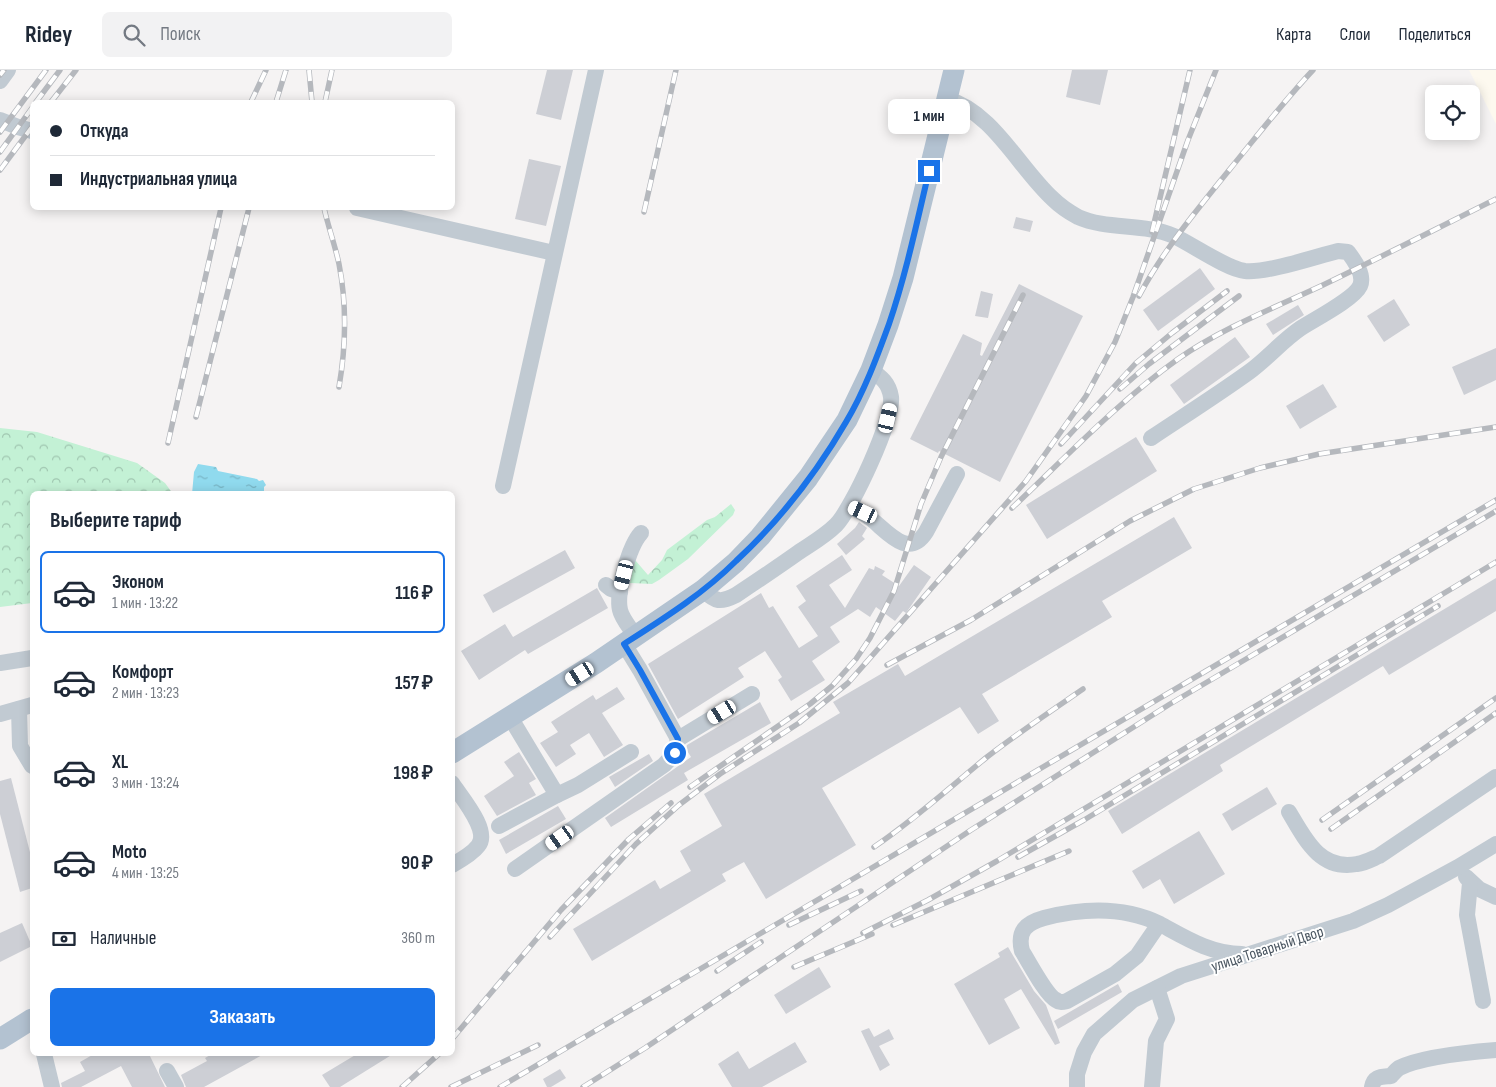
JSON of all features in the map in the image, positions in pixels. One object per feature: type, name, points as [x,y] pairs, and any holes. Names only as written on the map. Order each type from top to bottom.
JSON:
[{"type":"main road","points":[[455,751],[630,641],[703,590],[736,562],[760,537],[808,478],[847,420],[871,370],[888,325],[903,278],[954,70]]},
{"type":"main road","points":[[0,1039],[30,1020]]},
{"type":"street","points":[[0,81],[8,70]]},
{"type":"street","points":[[503,486],[596,70]]},
{"type":"street","points":[[947,99],[966,107],[977,115],[998,136],[1047,194],[1078,217],[1168,234],[1243,271],[1266,269],[1338,251],[1348,252],[1351,256],[1361,274],[1362,280],[1361,285],[1353,294],[1292,335],[1248,372],[1151,438]]},
{"type":"street","points":[[0,120],[30,130]]},
{"type":"street","points":[[366,210],[554,252]]},
{"type":"street","points":[[703,590],[712,598],[719,601],[726,600],[736,595],[838,523],[850,506],[860,486],[888,418],[891,405],[888,386],[883,379],[871,370]]},
{"type":"street","points":[[850,506],[863,512],[892,537],[914,545],[922,539],[957,474]]},
{"type":"street","points":[[515,869],[664,765],[675,753],[678,739],[640,670],[613,589],[629,558],[635,539],[641,533]]},
{"type":"street","points":[[0,663],[30,658]]},
{"type":"street","points":[[678,739],[752,694]]},
{"type":"street","points":[[0,714],[26,707],[20,746],[30,763]]},
{"type":"street","points":[[510,717],[557,795]]},
{"type":"street","points":[[499,826],[578,784],[631,752]]},
{"type":"street","points":[[1289,812],[1307,844],[1321,857],[1339,865],[1358,864],[1379,856],[1496,777]]},
{"type":"street","points":[[455,788],[480,826],[482,836],[479,846],[455,863]]},
{"type":"street","name":"улица Товарный Двор","points":[[1077,1087],[1077,1074],[1084,1052],[1094,1034],[1133,1000],[1181,976],[1352,920],[1388,905],[1496,844]]},
{"type":"street","points":[[1458,867],[1470,883],[1496,897]]},
{"type":"street","points":[[1470,883],[1467,915],[1483,1001]]},
{"type":"street","points":[[1159,924],[1137,956],[1115,974],[1063,1002],[1054,1000],[1050,995],[1022,951],[1020,942],[1030,922],[1061,914],[1104,909],[1131,913],[1159,924],[1190,941],[1215,950],[1231,954],[1249,954]]},
{"type":"street","points":[[1152,1087],[1156,1041],[1167,1019],[1157,988]]},
{"type":"street","points":[[1372,1087],[1374,1081],[1379,1077],[1391,1082],[1398,1069],[1418,1062],[1445,1056],[1496,1050]]},
{"type":"street","points":[[44,1056],[52,1087]]},
{"type":"street","points":[[168,1071],[176,1087]]},
{"type":"shaded area","points":[[1469,70],[1496,70],[1496,124],[1480,92],[1480,85],[1476,85]]},
{"type":"green space","points":[[0,428],[37,432],[137,463],[165,483],[171,491],[30,491],[30,603],[0,607]]},
{"type":"green space","points":[[731,504],[735,510],[733,515],[688,559],[652,584],[630,583],[635,560],[648,575],[662,560],[667,550]]},
{"type":"water","points":[[198,464],[216,467],[218,471],[259,481],[263,480],[266,485],[264,491],[192,491],[194,472]]},
{"type":"building","points":[[547,70],[573,70],[561,120],[536,114]]},
{"type":"building","points":[[1072,70],[1108,70],[1100,105],[1066,97]]},
{"type":"building","points":[[529,159],[561,166],[546,226],[515,219]]},
{"type":"building","points":[[1016,217],[1033,221],[1030,232],[1013,228]]},
{"type":"building","points":[[1200,268],[1215,289],[1158,331],[1143,310]]},
{"type":"building","points":[[1019,284],[1083,316],[1000,482],[939,451],[938,453],[910,439],[963,334],[982,343],[980,355],[982,356]]},
{"type":"building","points":[[981,291],[993,294],[988,318],[975,316]]},
{"type":"building","points":[[1394,299],[1410,325],[1384,342],[1367,316]]},
{"type":"building","points":[[1298,305],[1304,315],[1273,335],[1266,324]]},
{"type":"building","points":[[1235,337],[1250,357],[1184,404],[1170,385]]},
{"type":"building","points":[[1496,348],[1496,380],[1464,395],[1452,367]]},
{"type":"building","points":[[1323,384],[1337,407],[1300,429],[1286,406]]},
{"type":"building","points":[[1136,437],[1157,471],[1047,539],[1026,505]]},
{"type":"building","points":[[1174,517],[1192,548],[1102,601],[1112,617],[982,694],[999,721],[978,734],[960,707],[822,788],[856,845],[766,899],[744,862],[722,874],[726,881],[592,961],[573,929],[655,880],[660,889],[691,871],[680,851],[722,826],[704,794],[840,713],[833,702],[898,664],[905,676]]},
{"type":"building","points":[[859,522],[867,528],[862,536],[865,539],[846,555],[837,544]]},
{"type":"building","points":[[565,550],[575,568],[493,613],[483,595]]},
{"type":"building","points":[[842,555],[852,570],[829,585],[845,608],[869,568],[874,570],[875,566],[885,571],[882,575],[899,586],[914,565],[931,577],[906,613],[903,611],[895,621],[876,607],[870,617],[858,609],[830,627],[840,642],[812,661],[825,680],[791,701],[778,680],[782,677],[765,651],[738,668],[744,677],[678,719],[648,664],[761,593],[769,608],[773,606],[799,648],[818,636],[798,607],[806,601],[796,586]]},
{"type":"building","points":[[1496,578],[1496,611],[1389,675],[1383,666],[1220,765],[1223,771],[1122,834],[1108,811]]},
{"type":"building","points":[[597,588],[608,608],[528,654],[525,650],[479,680],[461,651],[505,624],[513,637]]},
{"type":"building","points":[[617,687],[625,699],[602,713],[623,745],[604,757],[589,733],[570,745],[576,754],[556,767],[540,743],[558,732],[551,722],[593,695],[596,700]]},
{"type":"building","points":[[760,702],[771,723],[684,773],[688,780],[611,827],[605,818],[691,757],[686,749],[687,745]]},
{"type":"building","points":[[519,752],[536,779],[529,783],[536,795],[497,816],[484,796],[514,776],[504,762]]},
{"type":"building","points":[[649,754],[653,761],[615,787],[609,777]]},
{"type":"building","points":[[11,778],[30,852],[30,889],[20,892],[0,814],[0,781]]},
{"type":"building","points":[[1267,787],[1277,804],[1232,831],[1222,814]]},
{"type":"building","points":[[558,806],[566,819],[506,854],[499,840]]},
{"type":"building","points":[[1199,831],[1225,874],[1174,904],[1160,879],[1143,889],[1132,871]]},
{"type":"building","points":[[22,923],[30,941],[30,947],[0,962],[0,933]]},
{"type":"building","points":[[1008,947],[1034,991],[1046,1005],[1060,1043],[1055,1045],[1021,989],[1004,999],[1020,1028],[989,1045],[954,984],[1000,957],[998,953]]},
{"type":"building","points":[[819,967],[831,987],[786,1014],[774,995]]},
{"type":"building","points":[[1118,984],[1122,992],[1058,1029],[1054,1021]]},
{"type":"building","points":[[869,1028],[874,1037],[889,1029],[894,1039],[879,1046],[890,1065],[880,1071],[861,1031]]},
{"type":"building","points":[[795,1042],[807,1062],[762,1087],[732,1087],[718,1064],[738,1051],[749,1069]]},
{"type":"building","points":[[90,1056],[150,1056],[165,1087],[132,1087],[121,1066],[81,1087],[62,1087],[61,1083],[85,1071],[80,1062]]},
{"type":"building","points":[[208,1056],[260,1056],[204,1087],[186,1087],[181,1075],[207,1061],[205,1058]]},
{"type":"building","points":[[354,1056],[390,1056],[340,1087],[330,1087],[322,1075]]},
{"type":"building","points":[[560,1069],[566,1078],[551,1087],[547,1087],[543,1079]]},
{"type":"railway","points":[[0,75],[4,70]]},
{"type":"railway","points":[[0,132],[46,70]]},
{"type":"railway","points":[[38,100],[60,70]]},
{"type":"railway","points":[[53,100],[76,70]]},
{"type":"railway","points":[[252,100],[266,70]]},
{"type":"railway","points":[[277,100],[286,70]]},
{"type":"railway","points":[[309,70],[312,100]]},
{"type":"railway","points":[[325,100],[332,70]]},
{"type":"railway","points":[[644,212],[676,70]]},
{"type":"railway","points":[[1152,232],[1190,70]]},
{"type":"railway","points":[[550,937],[636,844],[679,805],[720,774],[799,723],[848,683],[1026,481],[1086,396],[1115,342],[1133,297],[1188,140],[1216,70]]},
{"type":"railway","points":[[1139,296],[1159,262],[1193,215],[1313,70]]},
{"type":"railway","points":[[0,152],[30,111]]},
{"type":"railway","points":[[0,170],[30,130]]},
{"type":"railway","points":[[1012,508],[1114,411],[1156,375],[1195,348],[1230,328],[1323,285],[1496,199]]},
{"type":"railway","points":[[168,443],[221,210]]},
{"type":"railway","points":[[196,417],[248,210]]},
{"type":"railway","points":[[325,210],[342,279],[344,341],[339,387]]},
{"type":"railway","points":[[1061,444],[1136,363],[1227,291]]},
{"type":"railway","points":[[690,787],[810,704],[832,686],[856,659],[870,638],[894,591],[921,504],[941,457],[1023,295]]},
{"type":"railway","points":[[1120,389],[1149,364],[1239,296]]},
{"type":"railway","points":[[887,665],[971,620],[1130,521],[1194,489],[1260,468],[1319,454],[1496,427]]},
{"type":"railway","points":[[500,1087],[1496,500]]},
{"type":"railway","points":[[583,1087],[645,1048],[971,830],[1170,704],[1496,511]]},
{"type":"railway","points":[[863,933],[928,900],[997,861],[1496,562]]},
{"type":"railway","points":[[1018,857],[1084,820],[1438,606]]},
{"type":"railway","points":[[874,847],[917,815],[987,757],[1083,689]]},
{"type":"railway","points":[[1322,820],[1496,698]]},
{"type":"railway","points":[[1331,829],[1496,713]]},
{"type":"railway","points":[[455,1035],[561,910],[629,839],[671,803]]},
{"type":"railway","points":[[893,925],[1069,851]]},
{"type":"railway","points":[[789,925],[861,891]]},
{"type":"railway","points":[[794,967],[872,934]]},
{"type":"railway","points":[[717,971],[761,942]]},
{"type":"railway","points":[[451,1087],[538,1045]]},
{"type":"railway","points":[[402,1087],[437,1056]]},
{"type":"route","points":[[675,753],[678,739],[624,644],[679,608],[736,562],[784,508],[827,452],[847,420],[871,370],[888,325],[903,278],[929,171]]}]
